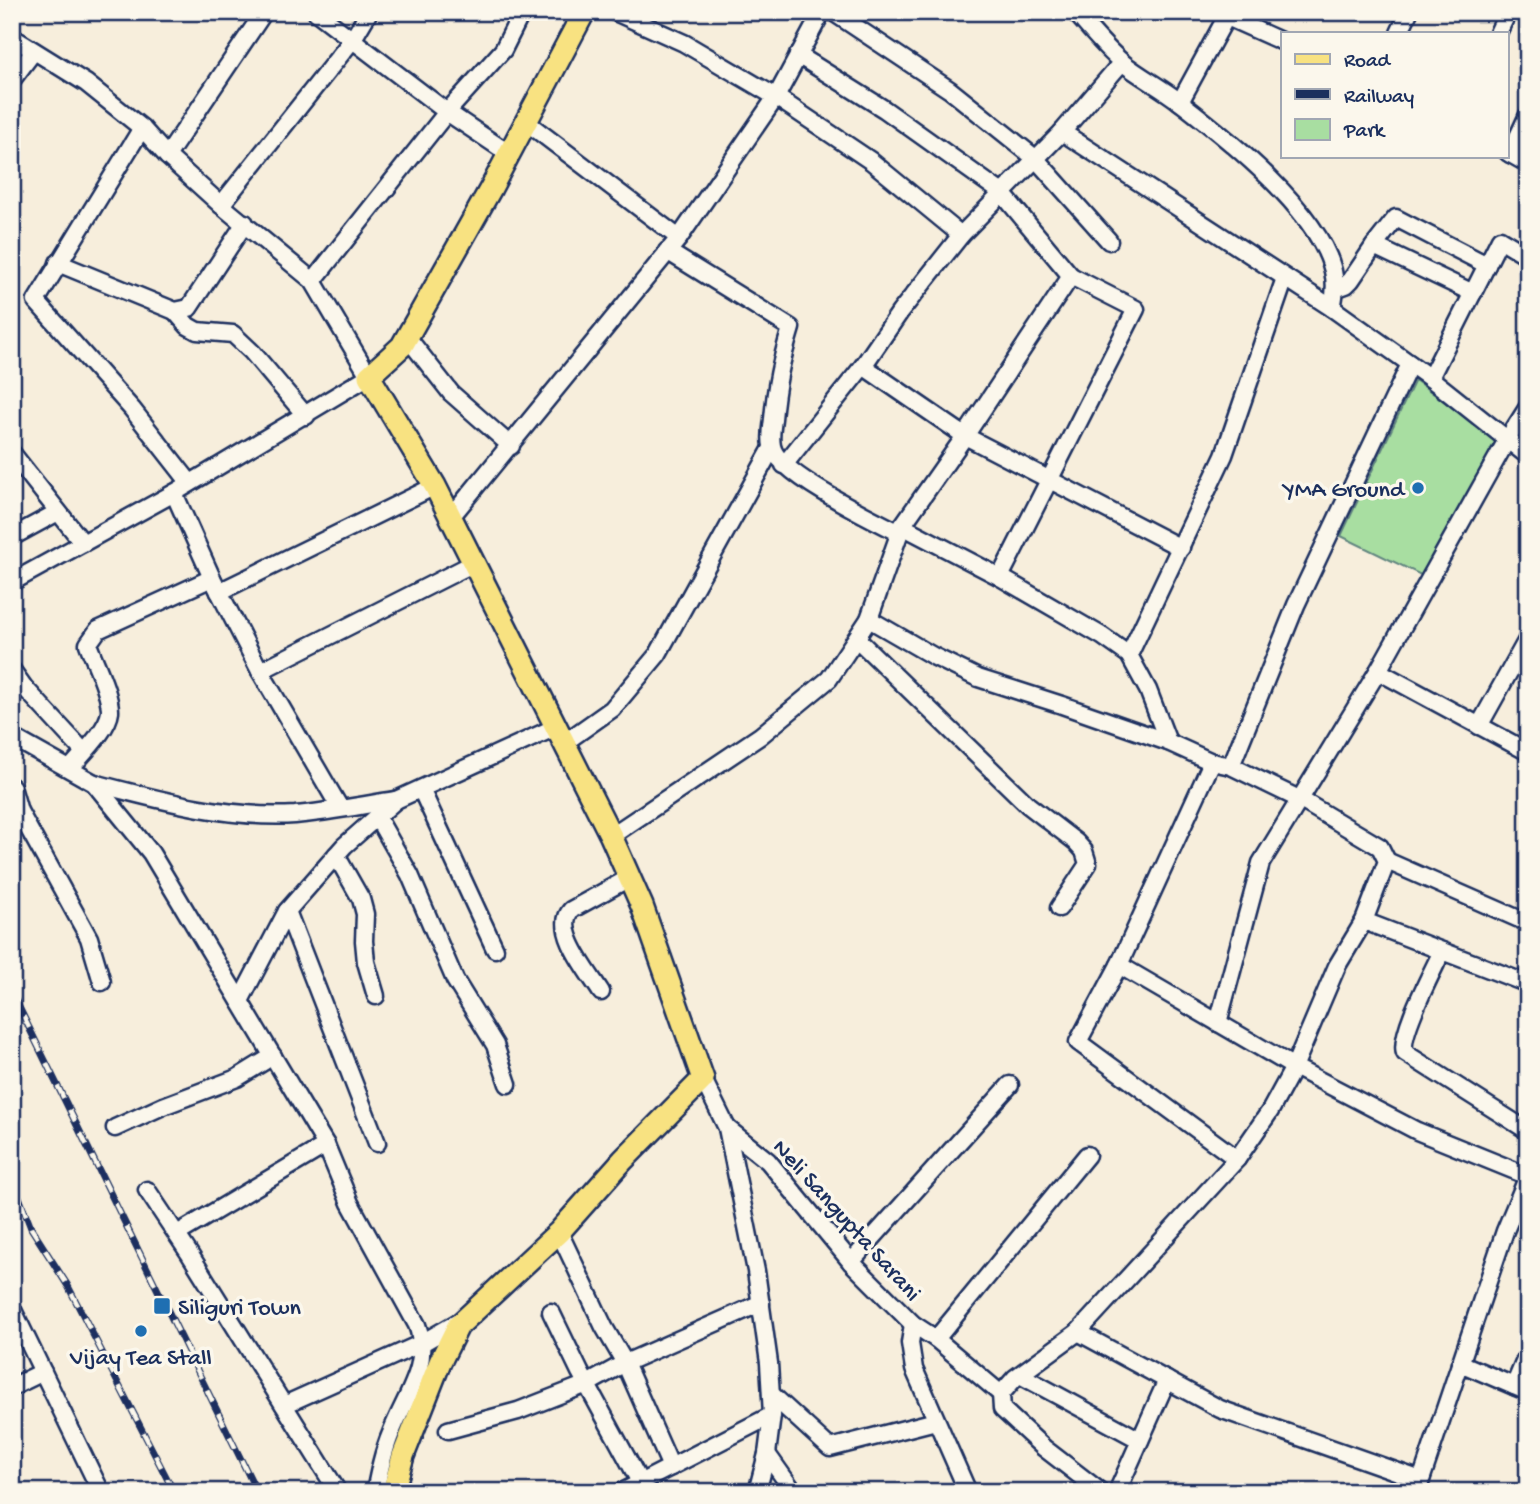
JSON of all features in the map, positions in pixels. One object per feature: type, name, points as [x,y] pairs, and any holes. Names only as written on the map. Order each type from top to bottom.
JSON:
[{"type":"main road","points":[[393,1492],[403,1456],[448,1345],[462,1320],[559,1232],[623,1160],[703,1079],[642,906],[611,836],[435,486],[369,376],[402,346],[491,188],[583,12]]},
{"type":"street","points":[[167,156],[264,12]]},
{"type":"street","points":[[316,12],[447,112],[508,153]]},
{"type":"street","points":[[221,205],[353,39],[369,12]]},
{"type":"street","points":[[313,281],[447,112],[503,50],[522,12]]},
{"type":"street","points":[[615,12],[684,43],[776,97],[871,162],[961,235]]},
{"type":"street","points":[[451,517],[679,237],[776,97],[822,12]]},
{"type":"street","points":[[833,12],[950,90],[1035,158],[1109,241]]},
{"type":"street","points":[[1075,12],[1122,62],[1180,102],[1264,173],[1299,210],[1314,229],[1333,269],[1335,289],[1332,307]]},
{"type":"street","points":[[1399,32],[1409,12]]},
{"type":"street","points":[[1498,32],[1508,12]]},
{"type":"street","points":[[1180,102],[1228,15],[1281,41]]},
{"type":"street","points":[[12,37],[86,83],[142,128],[167,156],[221,205],[313,281],[369,376],[174,493],[12,582]]},
{"type":"street","points":[[12,80],[34,51]]},
{"type":"street","points":[[798,55],[884,109],[1002,193],[1071,276],[1136,309],[1000,578]]},
{"type":"street","points":[[784,465],[863,366],[900,312],[961,235],[1062,132],[1122,62]]},
{"type":"street","points":[[1528,115],[1508,153],[1528,163]]},
{"type":"street","points":[[525,121],[679,237]]},
{"type":"street","points":[[142,128],[36,301],[132,409],[190,483]]},
{"type":"street","points":[[1062,132],[1332,307],[1430,378],[1528,456]]},
{"type":"street","points":[[1335,289],[1351,280],[1396,218],[1487,265]]},
{"type":"street","points":[[174,311],[190,308],[245,223]]},
{"type":"street","points":[[1430,378],[1500,239],[1528,256]]},
{"type":"street","points":[[1374,246],[1473,293]]},
{"type":"street","points":[[12,737],[94,783],[158,799],[242,814],[295,814],[396,800],[560,735],[612,709],[658,654],[772,448],[778,374],[791,328],[667,251]]},
{"type":"street","points":[[58,263],[174,311],[188,326],[197,331],[233,334],[252,352],[306,416]]},
{"type":"street","points":[[611,836],[760,736],[829,679],[869,619],[901,529],[1071,276]]},
{"type":"street","points":[[1129,656],[1224,455],[1285,278]]},
{"type":"street","points":[[407,337],[452,393],[511,446]]},
{"type":"street","points":[[1231,766],[1296,605],[1410,364]]},
{"type":"street","points":[[863,366],[965,436],[1181,548]]},
{"type":"street","points":[[1218,1023],[1261,863],[1378,671],[1528,407]]},
{"type":"street","points":[[772,448],[784,465],[841,503],[1000,578],[1102,636],[1129,656],[1148,690],[1168,742]]},
{"type":"street","points":[[12,453],[83,543]]},
{"type":"street","points":[[70,769],[107,722],[110,710],[88,644],[98,630],[215,585],[435,486]]},
{"type":"street","points":[[174,493],[215,585],[260,671],[340,808]]},
{"type":"street","points":[[12,537],[58,512]]},
{"type":"street","points":[[260,671],[474,563]]},
{"type":"street","points":[[869,619],[978,678],[1168,742],[1212,762],[1231,766],[1301,800],[1380,847],[1387,861],[1528,923]]},
{"type":"street","points":[[1479,726],[1528,638]]},
{"type":"street","points":[[857,639],[1028,805],[1084,851],[1088,864],[1059,908]]},
{"type":"street","points":[[12,670],[24,687],[84,752]]},
{"type":"street","points":[[1378,671],[1528,752]]},
{"type":"street","points":[[1212,762],[1119,965],[1078,1042],[1237,1159]]},
{"type":"street","points":[[94,783],[150,853],[273,1056],[326,1145],[350,1203],[417,1325],[422,1343],[419,1370],[390,1433],[375,1492]]},
{"type":"street","points":[[12,787],[19,811],[89,938],[102,982]]},
{"type":"street","points":[[421,789],[495,949]]},
{"type":"street","points":[[240,1001],[287,911],[336,855],[396,800]]},
{"type":"street","points":[[377,817],[410,875],[455,980],[495,1045],[508,1084]]},
{"type":"street","points":[[336,855],[361,899],[365,914],[366,962],[376,996]]},
{"type":"street","points":[[1101,1492],[1044,1447],[1002,1409],[1001,1394],[1020,1375],[1078,1332],[1237,1159],[1270,1111],[1294,1067],[1337,966],[1364,921],[1387,861]]},
{"type":"street","points":[[601,992],[571,944],[565,928],[566,916],[571,910],[629,878]]},
{"type":"street","points":[[287,911],[377,1143]]},
{"type":"street","points":[[1364,921],[1528,984]]},
{"type":"street","points":[[1442,951],[1406,1029],[1402,1045],[1405,1053],[1528,1131]]},
{"type":"street","points":[[1078,1332],[1220,1409],[1419,1486],[1504,1231],[1528,1176],[1417,1131],[1294,1067],[1119,965]]},
{"type":"street","points":[[115,1128],[163,1106],[237,1078],[273,1056]]},
{"type":"street","points":[[703,1079],[727,1128],[761,1303],[769,1363],[772,1415],[767,1454],[757,1492]]},
{"type":"street","points":[[851,1262],[1010,1085]]},
{"type":"street","name":"Neli Sangupta Sarani","points":[[727,1128],[768,1161],[851,1262],[913,1324],[936,1339],[1001,1394]]},
{"type":"street","points":[[177,1234],[326,1145]]},
{"type":"street","points":[[936,1339],[1087,1155]]},
{"type":"street","points":[[147,1190],[338,1492]]},
{"type":"street","points":[[559,1232],[604,1327],[625,1363],[671,1466]]},
{"type":"street","points":[[448,1430],[518,1411],[587,1384],[625,1363],[761,1303]]},
{"type":"street","points":[[12,1308],[102,1492]]},
{"type":"street","points":[[551,1312],[640,1482]]},
{"type":"street","points":[[284,1405],[422,1343],[462,1320]]},
{"type":"street","points":[[913,1324],[910,1343],[914,1369],[968,1492]]},
{"type":"street","points":[[1460,1363],[1521,1389],[1528,1353]]},
{"type":"street","points":[[12,1388],[43,1372]]},
{"type":"street","points":[[1020,1375],[1140,1440]]},
{"type":"street","points":[[1117,1492],[1167,1380]]},
{"type":"street","points":[[771,1394],[830,1448],[936,1421]]},
{"type":"street","points":[[622,1492],[772,1415]]},
{"type":"street","points":[[767,1454],[793,1492]]},
{"type":"green space","name":"YMA Ground","points":[[1415,380],[1498,441],[1427,578],[1341,536]]},
{"type":"railway","points":[[12,993],[257,1492]]},
{"type":"railway","points":[[12,1179],[31,1228],[68,1286],[174,1492]]},
{"type":"place","name":"YMA Ground","points":[[1418,488]]},
{"type":"place","name":"Siliguri Town","points":[[162,1306]]},
{"type":"place","name":"Vijay Tea Stall","points":[[141,1331]]}]
